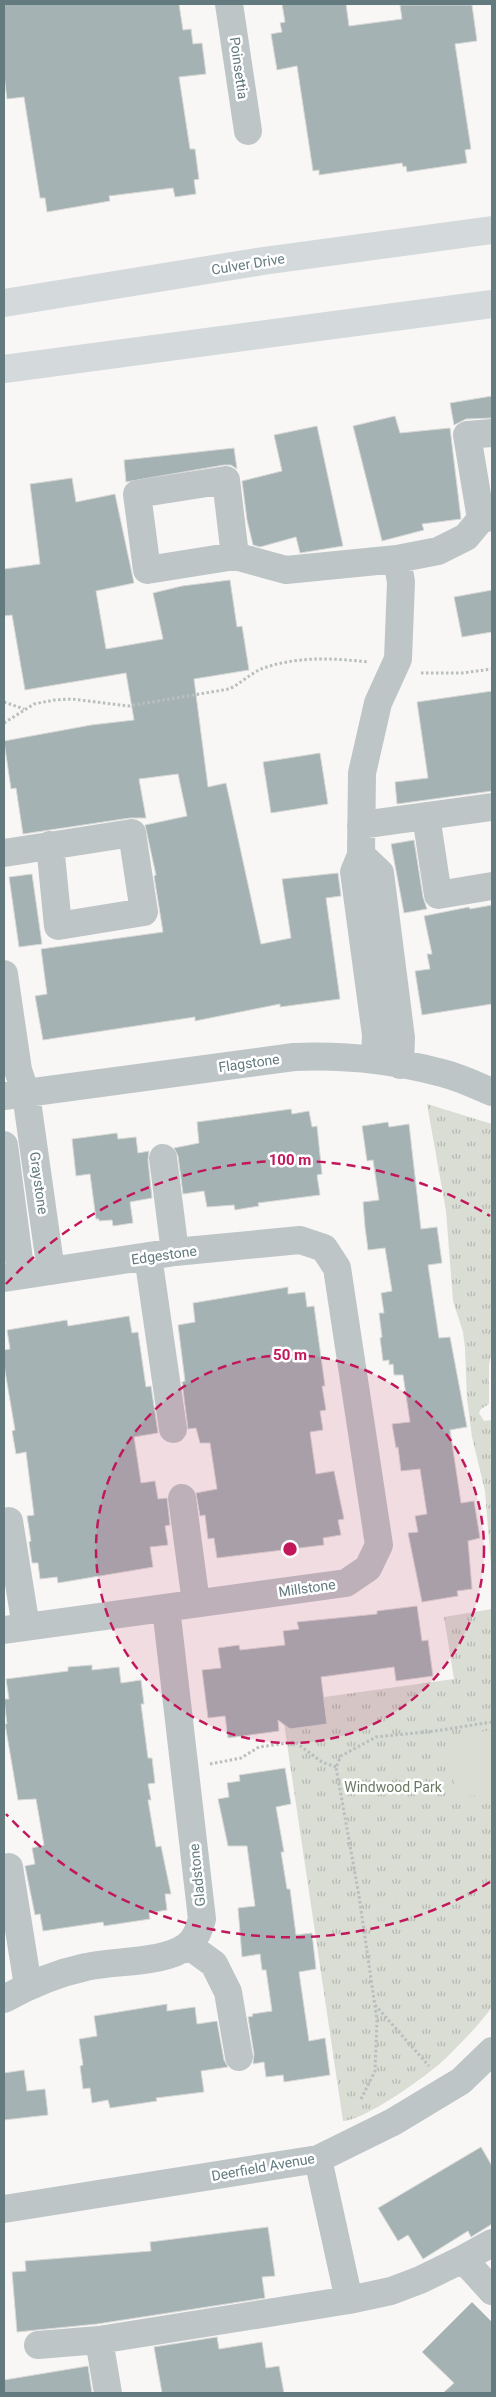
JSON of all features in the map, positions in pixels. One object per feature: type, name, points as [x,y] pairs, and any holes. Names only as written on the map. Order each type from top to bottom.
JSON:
[{"type":"main road","name":"Culver Drive","points":[[4,303],[263,260],[492,230]]},
{"type":"main road","points":[[4,369],[492,304]]},
{"type":"street","name":"Poinsettia","points":[[229,4],[248,131]]},
{"type":"street","points":[[235,556],[286,570],[397,559],[438,551],[466,537],[487,518],[468,435],[492,433]]},
{"type":"street","points":[[387,1063],[402,1038],[380,873],[361,855],[362,773],[378,703],[398,659],[401,582],[397,559]]},
{"type":"street","points":[[361,824],[492,807]]},
{"type":"street","points":[[426,816],[438,895],[492,886]]},
{"type":"street","points":[[4,852],[50,846]]},
{"type":"street","name":"Graystone","points":[[4,974],[18,1070],[15,1095],[51,1272]]},
{"type":"street","name":"Flagstone","points":[[15,1095],[294,1057],[328,1056],[439,1072],[492,1092]]},
{"type":"street","points":[[4,1145],[13,1276]]},
{"type":"street","points":[[163,1158],[175,1252]]},
{"type":"street","name":"Edgestone","points":[[13,1276],[51,1272],[175,1252],[300,1240],[324,1248]]},
{"type":"street","name":"Millstone","points":[[15,1629],[346,1583],[368,1568],[379,1545],[337,1268],[324,1248]]},
{"type":"street","points":[[148,1256],[173,1429]]},
{"type":"street","points":[[182,1498],[196,1603]]},
{"type":"street","points":[[9,1521],[15,1629]]},
{"type":"street","name":"Gladstone","points":[[166,1608],[202,1919],[197,1935],[188,1946]]},
{"type":"street","points":[[9,1868],[28,1986]]},
{"type":"street","points":[[4,1999],[28,1986],[86,1967],[171,1954],[188,1946],[214,1964],[228,1992],[239,2057]]},
{"type":"street","name":"Deerfield Avenue","points":[[4,2209],[318,2159],[393,2122],[461,2082],[492,2050]]},
{"type":"street","points":[[318,2159],[349,2300]]},
{"type":"street","points":[[38,2345],[99,2340],[349,2300],[391,2291],[420,2280],[492,2243]]},
{"type":"street","points":[[463,2259],[492,2291]]},
{"type":"street","points":[[99,2340],[108,2393]]},
{"type":"path","points":[[4,723],[34,704],[54,700],[72,699],[128,706],[186,698],[228,689],[240,684],[259,670],[285,662],[317,658],[376,663]]},
{"type":"path","points":[[417,672],[462,674],[492,669]]},
{"type":"path","points":[[4,702],[25,710]]},
{"type":"path","points":[[361,2099],[375,2071],[377,2020],[359,1896],[336,1767],[341,1756],[376,1737],[435,1731],[492,1722]]},
{"type":"path","points":[[208,1764],[241,1758],[259,1747],[295,1742],[322,1762],[336,1767]]},
{"type":"path","points":[[375,2004],[429,2066]]},
{"type":"green space","points":[[427,1104],[492,1124],[492,1351],[489,1365],[489,1404],[481,1409],[479,1413],[484,1421],[492,1420],[492,1576],[485,1491],[472,1437],[467,1399],[463,1332],[453,1301],[446,1211]]},
{"type":"green space","name":"Windwood Park","points":[[492,1609],[492,2007],[440,2064],[381,2105],[353,2119],[343,2121],[281,1703],[454,1679],[444,1617]]},
{"type":"green space","points":[[492,1730],[492,1793],[456,1798],[447,1737]]},
{"type":"building","points":[[4,4],[179,4],[183,30],[191,29],[193,44],[202,43],[206,74],[179,77],[190,149],[195,149],[199,179],[194,180],[196,194],[175,197],[173,188],[109,196],[110,201],[47,212],[45,198],[40,198],[24,97],[7,99],[4,76]]},
{"type":"building","points":[[282,4],[346,4],[349,26],[402,19],[400,5],[472,5],[477,41],[455,44],[471,149],[465,150],[467,163],[407,172],[406,166],[403,167],[402,163],[319,175],[319,170],[313,171],[297,66],[277,70],[271,34],[282,32],[280,23],[285,22]]},
{"type":"building","points":[[492,396],[492,418],[466,419],[454,425],[450,403]]},
{"type":"building","points":[[395,416],[400,433],[450,428],[461,519],[422,524],[424,530],[382,541],[353,426]]},
{"type":"building","points":[[317,426],[343,546],[300,553],[296,537],[260,547],[253,545],[247,520],[242,481],[282,471],[274,435]]},
{"type":"building","points":[[234,448],[237,469],[231,465],[224,465],[126,482],[124,460]]},
{"type":"building","points":[[72,478],[76,502],[115,494],[134,583],[96,591],[106,649],[163,639],[153,593],[182,586],[230,580],[237,627],[242,626],[249,670],[194,679],[208,787],[226,783],[261,944],[291,938],[282,879],[338,873],[341,896],[326,898],[340,999],[280,1007],[280,1004],[195,1021],[195,1017],[43,1040],[35,996],[47,994],[41,949],[163,932],[154,876],[156,875],[145,825],[187,816],[178,774],[139,779],[146,818],[130,818],[23,834],[16,788],[11,789],[4,741],[91,725],[134,720],[126,673],[25,690],[12,615],[4,616],[4,569],[40,564],[30,484]]},
{"type":"building","points":[[492,590],[492,632],[462,637],[454,597]]},
{"type":"building","points":[[492,691],[492,791],[397,804],[395,782],[428,778],[417,702]]},
{"type":"building","points":[[320,753],[328,804],[271,813],[263,762]]},
{"type":"building","points":[[414,840],[423,897],[427,909],[404,913],[391,844]]},
{"type":"building","points":[[32,874],[42,944],[19,947],[9,877]]},
{"type":"building","points":[[492,905],[492,1004],[422,1015],[415,971],[430,969],[427,954],[432,954],[424,916],[469,907],[470,909]]},
{"type":"building","points":[[291,1109],[292,1114],[309,1111],[312,1127],[317,1126],[322,1174],[317,1175],[320,1195],[258,1203],[259,1206],[235,1210],[234,1205],[207,1207],[204,1191],[183,1194],[178,1156],[174,1148],[199,1143],[197,1122]]},
{"type":"building","points":[[388,1122],[389,1127],[409,1124],[421,1229],[437,1227],[442,1263],[428,1265],[439,1338],[450,1337],[467,1427],[450,1430],[461,1503],[474,1501],[480,1538],[468,1541],[472,1589],[457,1591],[458,1596],[422,1602],[408,1533],[418,1532],[415,1516],[427,1514],[420,1469],[401,1471],[398,1447],[396,1448],[392,1424],[410,1422],[403,1375],[394,1375],[393,1364],[389,1365],[389,1360],[383,1361],[379,1313],[384,1313],[381,1293],[392,1291],[385,1248],[368,1250],[363,1202],[379,1200],[373,1160],[367,1161],[362,1126]]},
{"type":"building","points":[[117,1133],[118,1139],[136,1137],[138,1153],[149,1151],[148,1160],[152,1198],[130,1202],[133,1223],[113,1226],[112,1220],[99,1221],[99,1219],[96,1219],[90,1174],[76,1176],[72,1139]]},
{"type":"building","points":[[288,1287],[288,1294],[305,1292],[307,1307],[314,1306],[325,1386],[322,1386],[326,1410],[320,1411],[323,1430],[310,1432],[316,1474],[334,1471],[344,1519],[338,1520],[341,1535],[323,1538],[324,1545],[217,1558],[214,1538],[208,1539],[205,1515],[200,1516],[196,1493],[217,1489],[210,1443],[200,1443],[196,1428],[188,1429],[182,1382],[185,1381],[178,1325],[195,1322],[193,1303]]},
{"type":"building","points":[[129,1316],[132,1333],[138,1332],[146,1387],[151,1386],[158,1433],[134,1437],[141,1483],[155,1481],[158,1499],[167,1498],[170,1525],[165,1526],[168,1545],[150,1547],[153,1567],[58,1583],[57,1577],[40,1579],[38,1563],[32,1563],[29,1542],[31,1541],[27,1516],[34,1515],[26,1452],[16,1454],[12,1431],[15,1430],[4,1365],[4,1350],[10,1349],[7,1330],[67,1320],[68,1326]]},
{"type":"building","points":[[417,1606],[422,1641],[428,1640],[433,1676],[396,1681],[394,1667],[321,1677],[327,1724],[290,1729],[278,1720],[279,1731],[228,1738],[225,1716],[208,1718],[202,1670],[221,1668],[218,1648],[239,1645],[240,1650],[285,1645],[283,1631],[299,1629],[297,1622],[377,1614],[377,1611]]},
{"type":"building","points":[[92,1665],[92,1670],[119,1667],[121,1683],[141,1680],[144,1704],[141,1704],[148,1758],[152,1758],[155,1783],[148,1784],[151,1800],[148,1800],[156,1847],[161,1846],[171,1894],[165,1894],[167,1910],[149,1913],[150,1919],[104,1926],[103,1922],[43,1931],[40,1914],[35,1915],[25,1866],[35,1864],[32,1848],[44,1845],[36,1799],[18,1800],[5,1724],[7,1724],[4,1699],[9,1699],[6,1679],[68,1671],[68,1667]]},
{"type":"building","points":[[285,1768],[291,1804],[276,1807],[284,1852],[281,1852],[287,1889],[290,1889],[296,1935],[312,1933],[316,1969],[299,1972],[309,2041],[325,2038],[330,2075],[284,2082],[283,2075],[266,2077],[264,2062],[253,2064],[254,2054],[248,2017],[253,2016],[252,2014],[272,2011],[266,1970],[262,1970],[260,1954],[242,1957],[238,1908],[255,1906],[247,1846],[228,1846],[218,1799],[229,1797],[227,1783],[240,1781],[239,1775]]},
{"type":"building","points":[[167,2004],[167,2011],[195,2007],[197,2024],[217,2021],[224,2060],[228,2067],[201,2071],[204,2092],[156,2098],[157,2101],[110,2108],[108,2100],[92,2103],[90,2088],[83,2089],[80,2066],[83,2065],[79,2039],[97,2036],[94,2016]]},
{"type":"building","points":[[24,2070],[27,2091],[45,2089],[48,2115],[4,2120],[4,2073]]},
{"type":"building","points":[[481,2147],[492,2166],[492,2224],[471,2237],[468,2231],[423,2259],[408,2235],[398,2241],[378,2208]]},
{"type":"building","points":[[268,2227],[275,2276],[262,2277],[265,2298],[97,2324],[17,2332],[12,2272],[26,2271],[25,2261],[151,2251],[150,2242]]},
{"type":"building","points":[[472,2302],[492,2322],[492,2393],[443,2393],[454,2383],[422,2352]]},
{"type":"building","points":[[217,2337],[219,2349],[262,2342],[266,2368],[279,2366],[284,2393],[162,2393],[154,2347]]},
{"type":"building","points":[[88,2366],[92,2393],[4,2393],[4,2380]]}]
